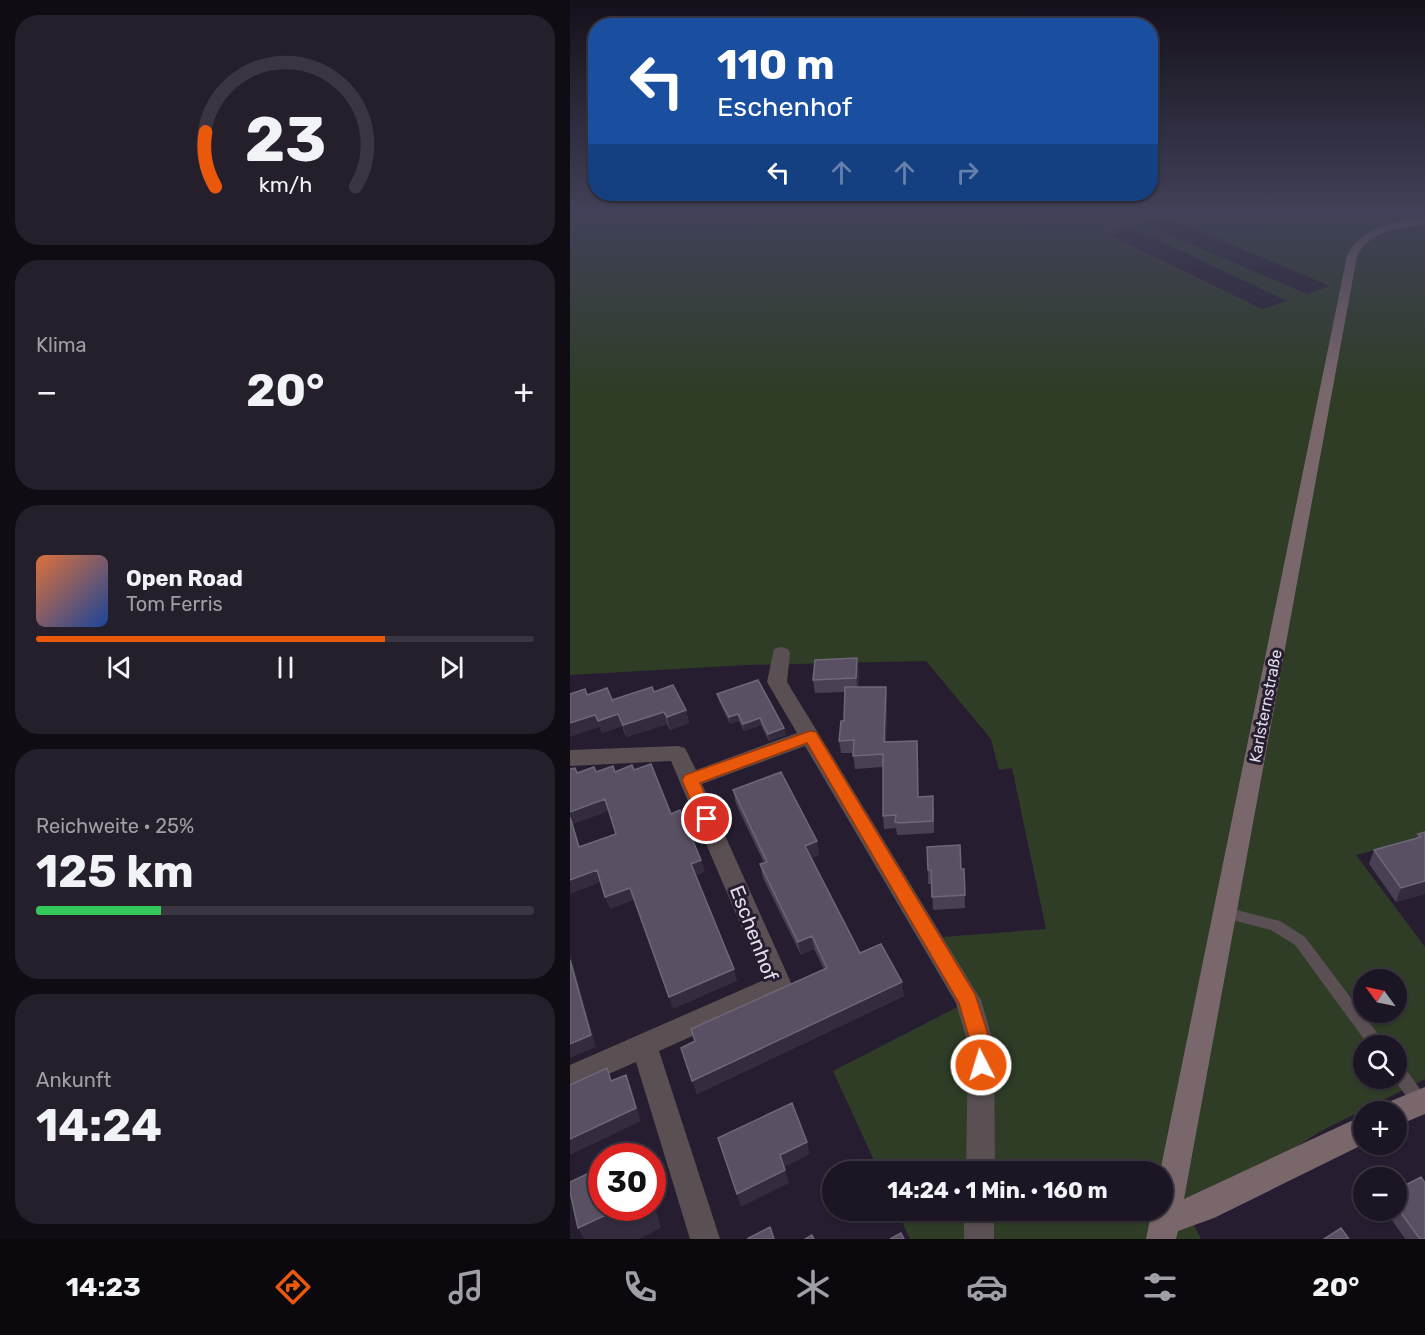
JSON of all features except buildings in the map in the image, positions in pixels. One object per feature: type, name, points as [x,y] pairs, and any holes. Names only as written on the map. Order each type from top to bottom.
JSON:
[{"type":"street","name":"Karlsternstraße","points":[[1163,1230],[1350,271]]},
{"type":"street","points":[[781,653],[777,682],[968,1000],[981,1044],[980,1161]]},
{"type":"street","points":[[690,780],[810,736]]},
{"type":"street","name":"Eschenhof","points":[[570,758],[678,753],[779,985],[570,1078]]},
{"type":"street","points":[[644,1045],[705,1239]]},
{"type":"street","points":[[1163,1230],[1203,1207],[1353,1134]]},
{"type":"street","points":[[979,1239],[980,1221]]},
{"type":"lane","points":[[1226,913],[1275,924],[1300,940],[1371,1035]]},
{"type":"lane","points":[[1406,1089],[1414,1105]]},
{"type":"green space","points":[[570,271],[1184,271],[1262,309],[1287,301],[1223,271],[1253,271],[1307,294],[1330,286],[1294,271],[1425,271],[1425,837],[1356,855],[1425,947],[1425,1079],[1407,1088],[1407,1035],[1353,1035],[1353,1089],[1405,1089],[1381,1101],[1353,1101],[1353,1115],[1321,1131],[1189,1216],[1201,1239],[910,1239],[902,1221],[1173,1221],[1173,1161],[874,1161],[833,1071],[977,997],[943,937],[1046,929],[1012,768],[999,770],[991,739],[926,661],[746,665],[570,675]]},
{"type":"route","points":[[707,819],[690,780],[810,736],[968,1000],[981,1044],[981,1065]]}]
